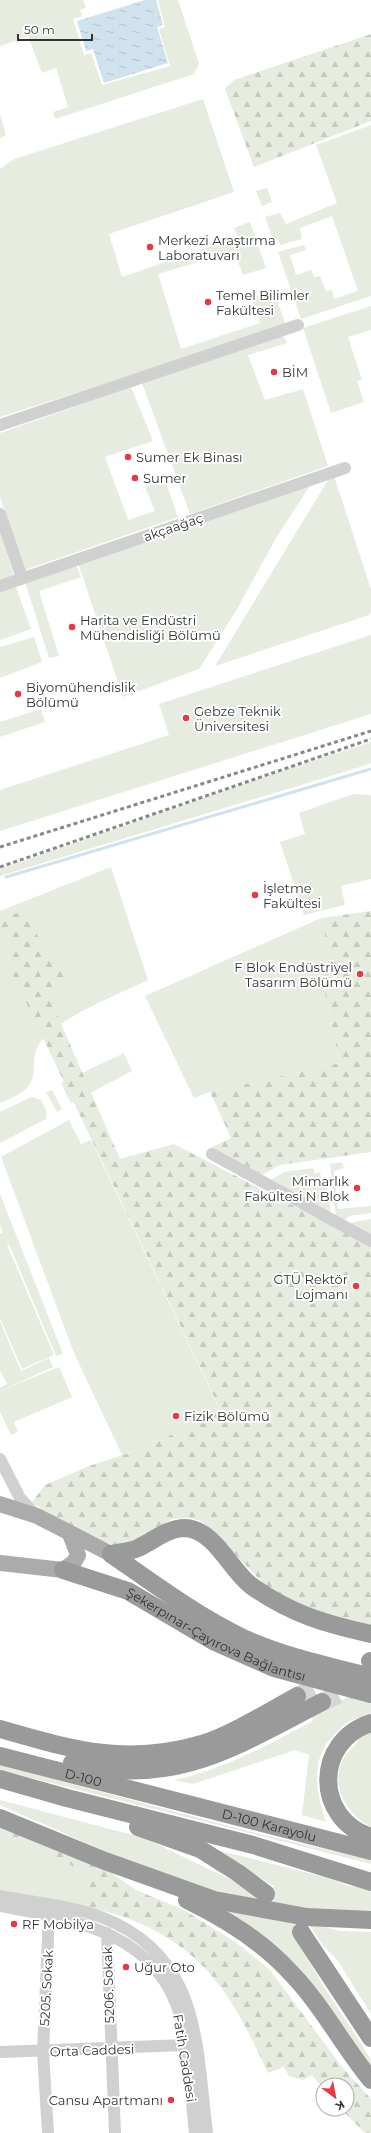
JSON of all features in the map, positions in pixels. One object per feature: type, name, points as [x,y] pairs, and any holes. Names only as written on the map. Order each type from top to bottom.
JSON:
[{"type":"highway","points":[[111,1554],[136,1549],[165,1533],[185,1528],[201,1534],[213,1542],[251,1586],[284,1606],[323,1623],[371,1634]]},
{"type":"highway","name":"Şekerpınar-Çayırova Bağlantısı","points":[[111,1554],[181,1603],[245,1638],[280,1652],[371,1666]]},
{"type":"highway","name":"Şekerpınar-Çayırova Bağlantısı","points":[[63,1570],[128,1591],[213,1641],[274,1668],[371,1694]]},
{"type":"highway","points":[[0,1729],[51,1744],[110,1755],[143,1756],[203,1744],[297,1696]]},
{"type":"highway","points":[[0,1749],[107,1769],[142,1771],[171,1768],[199,1761],[232,1748],[322,1702]]},
{"type":"highway","points":[[371,1723],[362,1726],[337,1748],[330,1764],[327,1778],[329,1794],[340,1817],[362,1834],[371,1837]]},
{"type":"highway","name":"D-100","points":[[0,1756],[167,1799]]},
{"type":"highway","name":"D-100","points":[[0,1779],[67,1798],[253,1845]]},
{"type":"highway","points":[[67,1798],[122,1822],[200,1849],[238,1873],[266,1894]]},
{"type":"highway","name":"D-100 Karayolu","points":[[167,1799],[371,1851]]},
{"type":"highway","points":[[0,1818],[105,1861],[190,1892],[240,1906],[307,1917],[371,1920]]},
{"type":"highway","points":[[253,1845],[371,1882]]},
{"type":"highway","name":"D-100 Karayolu","points":[[253,1845],[371,1875]]},
{"type":"highway","points":[[105,1861],[213,1913],[247,1934],[274,1956],[292,1974],[322,2011],[371,2080]]},
{"type":"highway","points":[[301,1932],[371,2038]]},
{"type":"main road","points":[[0,1503],[37,1516],[111,1554]]},
{"type":"main road","points":[[0,1563],[63,1570],[74,1562],[78,1555],[70,1534]]},
{"type":"street","points":[[0,425],[298,325]]},
{"type":"street","name":"akçaağaç","points":[[0,586],[345,468]]},
{"type":"street","points":[[0,514],[22,578]]},
{"type":"street","points":[[212,1154],[371,1241]]},
{"type":"street","points":[[0,1459],[20,1498],[37,1516]]},
{"type":"street","points":[[0,1503],[6,1499],[9,1494],[11,1486],[9,1476]]},
{"type":"street","points":[[0,1896],[99,1917],[129,1938]]},
{"type":"street","name":"Fatih Caddesi","points":[[0,1906],[49,1915],[88,1925],[107,1933],[129,1938],[148,1953],[171,1991],[180,2018],[185,2045],[195,2133]]},
{"type":"street","name":"5205. Sokak","points":[[48,2133],[43,2052],[49,1915]]},
{"type":"street","name":"5206. Sokak","points":[[107,1933],[110,2049],[115,2133]]},
{"type":"street","points":[[148,1953],[176,1978],[191,2011],[207,2133]]},
{"type":"street","name":"Orta Caddesi","points":[[0,2052],[43,2052],[185,2045]]},
{"type":"green space","points":[[0,0],[83,0],[86,7],[80,10],[82,16],[73,19],[84,55],[91,53],[102,85],[170,66],[159,29],[165,27],[158,0],[178,0],[199,64],[194,74],[55,119],[53,112],[68,107],[56,68],[42,73],[28,36],[0,46]]},
{"type":"green space","points":[[371,34],[371,121],[254,167],[225,89],[234,80]]},
{"type":"green space","points":[[203,99],[234,192],[109,234],[122,277],[238,237],[234,228],[250,222],[266,268],[243,275],[234,251],[158,274],[181,349],[260,323],[252,298],[273,289],[286,326],[0,417],[0,169],[14,159]]},
{"type":"green space","points":[[0,114],[6,135],[0,138]]},
{"type":"green space","points":[[371,125],[371,296],[301,319],[278,252],[304,245],[306,250],[290,255],[296,275],[311,270],[314,277],[320,276],[326,291],[332,290],[334,299],[358,291],[332,216],[300,228],[302,239],[280,245],[277,238],[273,240],[265,217],[280,213],[286,224],[337,203],[316,145]]},
{"type":"green space","points":[[267,188],[272,202],[262,206],[256,191]]},
{"type":"green space","points":[[371,306],[371,330],[348,337],[362,380],[357,381],[364,402],[331,413],[303,328]]},
{"type":"green space","points":[[282,334],[287,343],[248,355],[265,400],[303,389],[328,466],[190,514],[142,383]]},
{"type":"green space","points":[[131,387],[153,441],[105,457],[128,520],[155,511],[145,487],[165,480],[178,517],[25,570],[0,497],[0,433]]},
{"type":"green space","points":[[334,476],[371,589],[371,611],[369,615],[215,666],[328,480]]},
{"type":"green space","points":[[311,484],[276,538],[236,611],[199,669],[123,697],[78,563]]},
{"type":"green space","points":[[0,531],[14,576],[0,580]]},
{"type":"green space","points":[[76,565],[81,577],[39,591],[59,656],[49,658],[25,582]]},
{"type":"green space","points":[[15,584],[31,629],[0,640],[0,589]]},
{"type":"green space","points":[[371,635],[371,714],[0,831],[0,790],[169,735],[159,704]]},
{"type":"green space","points":[[34,637],[42,662],[0,678],[0,647]]},
{"type":"green space","points":[[41,709],[45,722],[0,737],[0,722]]},
{"type":"green space","points":[[371,742],[371,763],[0,876],[0,869],[284,770]]},
{"type":"green space","points":[[353,794],[371,795],[371,879],[341,886],[345,905],[304,915],[280,842],[305,834],[299,813]]},
{"type":"green space","points":[[111,867],[148,980],[93,1005],[55,1028],[39,1044],[36,1051],[31,1083],[18,1095],[0,1103],[0,911]]},
{"type":"green space","points":[[371,911],[371,1152],[280,1165],[260,1176],[209,1149],[231,1138],[210,1092],[340,1063],[324,989],[329,952],[321,918]]},
{"type":"green space","points":[[22,912],[69,983],[48,994],[120,1159],[174,1144],[371,1246],[371,1625],[312,1611],[268,1588],[202,1521],[189,1518],[172,1519],[133,1542],[115,1546],[56,1520],[32,1502],[45,1485],[89,1466],[144,1448],[221,1411],[4,956],[20,949],[0,929],[0,917]]},
{"type":"green space","points":[[321,918],[329,952],[324,989],[340,1063],[210,1092],[194,1098],[145,996]]},
{"type":"green space","points":[[124,1053],[132,1071],[71,1103],[61,1083]]},
{"type":"green space","points":[[52,1090],[62,1109],[57,1112],[46,1092]]},
{"type":"green space","points":[[31,1097],[41,1100],[47,1113],[46,1119],[0,1143],[0,1112]]},
{"type":"green space","points":[[69,1120],[81,1144],[91,1140],[221,1412],[144,1448],[122,1455],[74,1353],[1,1157]]},
{"type":"green space","points":[[342,1162],[344,1168],[334,1171],[338,1209],[371,1206],[371,1213],[349,1216],[343,1222],[336,1218],[330,1164]]},
{"type":"green space","points":[[313,1168],[315,1174],[320,1172],[321,1178],[326,1178],[331,1215],[267,1182],[284,1172]]},
{"type":"green space","points":[[0,1194],[63,1354],[56,1356],[9,1244],[7,1245],[54,1355],[22,1369],[0,1318],[0,1234],[3,1232],[0,1225]]},
{"type":"green space","points":[[371,1219],[371,1237],[348,1225],[355,1222]]},
{"type":"green space","points":[[0,1321],[21,1371],[49,1358],[53,1367],[0,1391],[0,1388],[7,1384],[0,1370]]},
{"type":"green space","points":[[59,1367],[72,1397],[14,1422],[18,1432],[11,1435],[0,1412],[0,1391]]},
{"type":"green space","points":[[350,1696],[371,1701],[371,1714],[346,1723],[327,1742],[322,1753],[318,1764],[317,1775],[322,1810],[326,1822],[302,1815],[309,1755],[295,1750],[193,1784],[174,1780],[210,1770],[262,1747],[313,1721],[312,1717]]},
{"type":"green space","points":[[371,1731],[371,1827],[354,1814],[347,1806],[342,1797],[338,1777],[340,1766],[345,1756],[358,1742],[357,1738]]},
{"type":"green space","points":[[0,1765],[248,1831],[371,1860],[371,1864],[0,1770]]},
{"type":"green space","points":[[0,1800],[144,1838],[242,1885],[266,1894],[274,1886],[259,1877],[257,1879],[213,1849],[332,1879],[349,1886],[371,1888],[371,1913],[312,1909],[200,1889],[145,1869],[0,1805]]},
{"type":"green space","points":[[0,1820],[91,1859],[136,1890],[184,1910],[237,1943],[270,1970],[351,2077],[315,2077],[315,2079],[312,2075],[303,2080],[289,2076],[284,2067],[268,2073],[243,2022],[230,2000],[215,1979],[198,1961],[178,1945],[155,1931],[122,1916],[86,1907],[90,1876],[28,1841],[0,1833]]},
{"type":"green space","points":[[0,1833],[28,1841],[90,1876],[86,1907],[0,1890]]},
{"type":"green space","points":[[224,1911],[326,1927],[339,1931],[371,1932],[371,2014],[338,1961],[321,1943],[310,1925],[295,1937],[324,1987],[371,2059],[371,2072]]},
{"type":"green space","points":[[355,2081],[371,2099],[371,2133],[365,2133],[349,2117],[355,2117]]},
{"type":"water","points":[[145,0],[156,0],[163,25],[157,27],[168,63],[104,83],[93,49],[86,51],[77,21]]},
{"type":"waterway","points":[[6,877],[371,769]]},
{"type":"tunnel","points":[[297,1696],[336,1677]]},
{"type":"tunnel","points":[[322,1702],[361,1685]]},
{"type":"railway","points":[[0,847],[371,731]]},
{"type":"railway","points":[[0,867],[371,739]]},
{"type":"place","name":"Merkezi Araştırma Laboratuvarı","points":[[150,247]]},
{"type":"place","name":"Temel Bilimler Fakültesi","points":[[208,302]]},
{"type":"place","name":"BİM","points":[[274,372]]},
{"type":"place","name":"Sumer Ek Binası","points":[[128,457]]},
{"type":"place","name":"Sumer","points":[[135,478]]},
{"type":"place","name":"Harita ve Endüstri Mühendisliği Bölümü","points":[[72,627]]},
{"type":"place","name":"Biyomühendislik Bölümü","points":[[18,694]]},
{"type":"place","name":"Gebze Teknik Üniversitesi","points":[[186,718]]},
{"type":"place","name":"İşletme Fakültesi","points":[[255,895]]},
{"type":"place","name":"F Blok Endüstriyel Tasarım Bölümü","points":[[360,974]]},
{"type":"place","name":"Mimarlık Fakültesi N Blok","points":[[357,1188]]},
{"type":"place","name":"GTÜ Rektör Lojmanı","points":[[356,1286]]},
{"type":"place","name":"Fizik Bölümü","points":[[176,1416]]},
{"type":"place","name":"RF Mobilya","points":[[14,1924]]},
{"type":"place","name":"Uğur Oto","points":[[126,1967]]},
{"type":"place","name":"Cansu Apartmanı","points":[[171,2100]]}]
